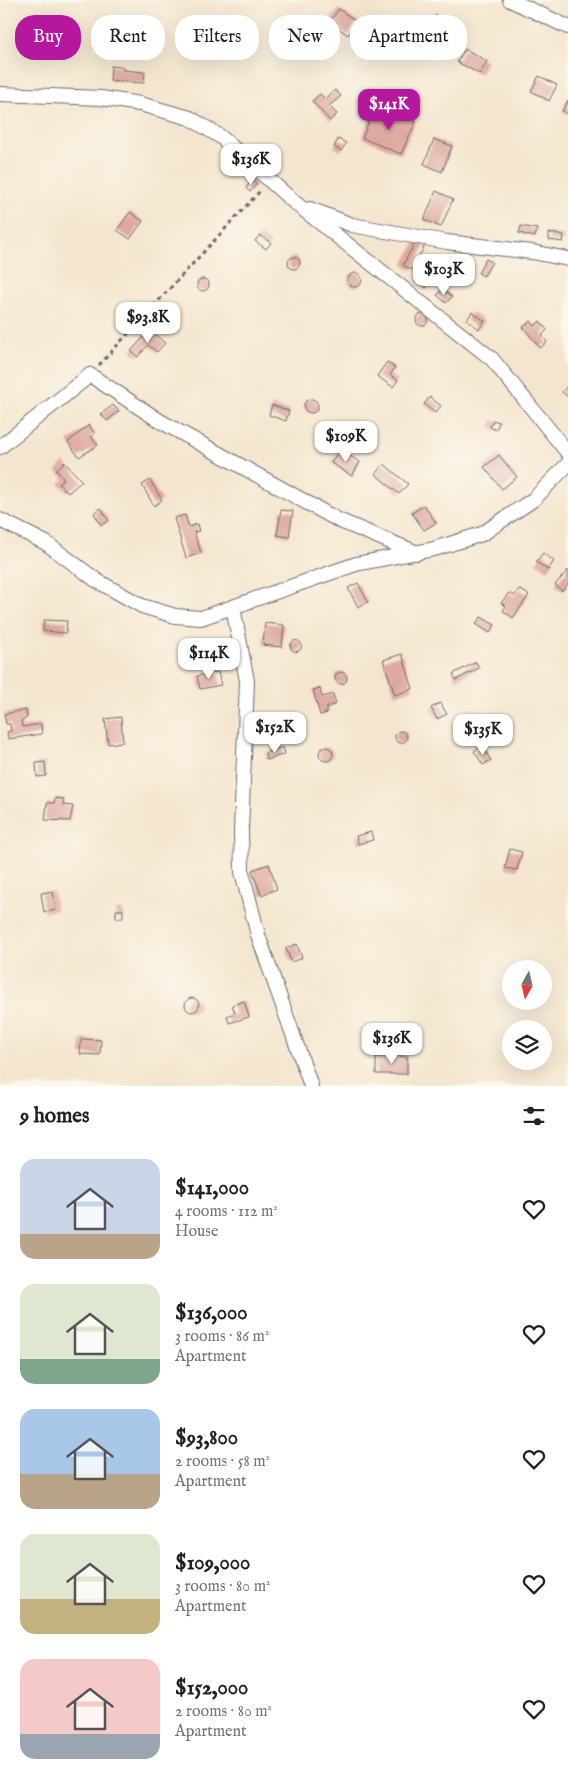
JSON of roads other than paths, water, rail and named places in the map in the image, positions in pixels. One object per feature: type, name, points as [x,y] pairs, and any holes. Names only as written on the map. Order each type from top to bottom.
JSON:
[{"type":"street","points":[[510,0],[568,27]]},
{"type":"street","points":[[0,94],[101,98],[140,104],[190,118],[220,137],[294,202],[492,359],[568,452]]},
{"type":"street","points":[[294,202],[352,225],[448,242],[568,258]]},
{"type":"street","points":[[0,447],[90,375],[160,421],[338,520],[417,553]]},
{"type":"street","points":[[0,520],[46,543],[96,580],[142,606],[176,616],[201,618],[356,564],[434,549],[482,534],[534,499],[568,464]]},
{"type":"street","points":[[233,607],[247,681],[241,831],[242,872],[258,935],[312,1086]]}]
